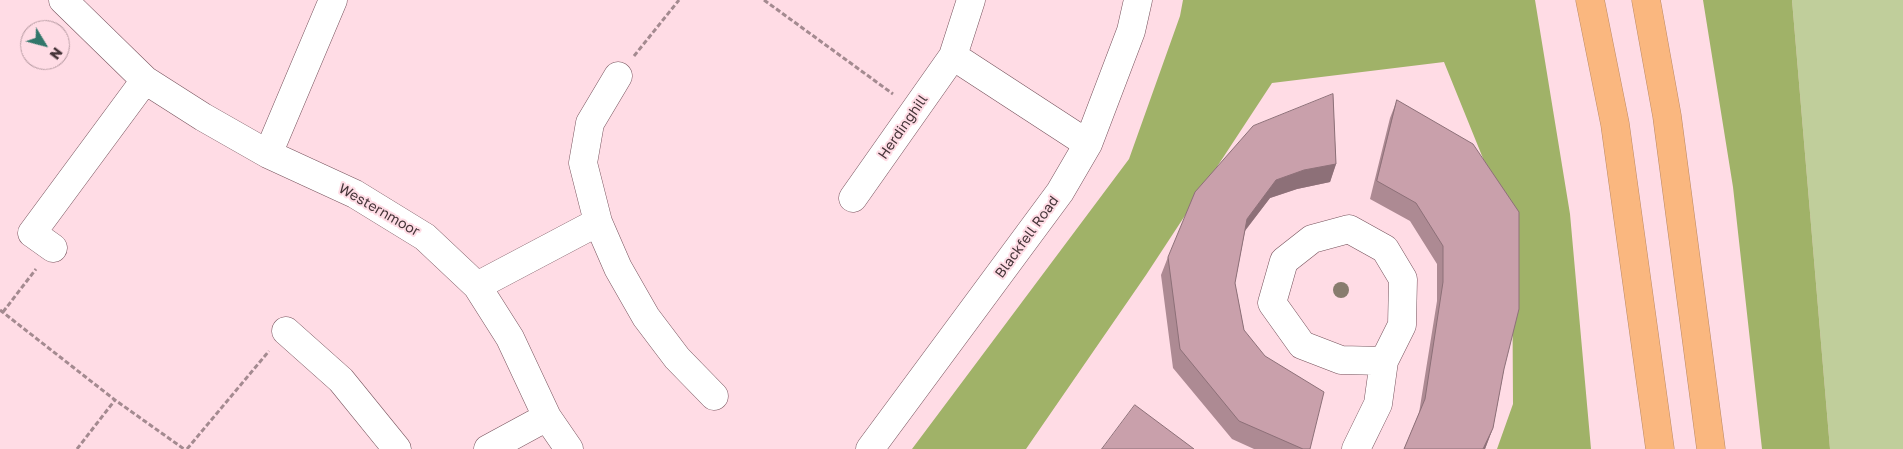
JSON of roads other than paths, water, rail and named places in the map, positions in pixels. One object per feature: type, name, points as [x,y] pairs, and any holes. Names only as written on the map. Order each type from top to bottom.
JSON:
[{"type":"highway","points":[[1590,0],[1615,124],[1660,449]]},
{"type":"highway","points":[[1646,0],[1667,116],[1711,449]]},
{"type":"street","name":"Westernmoor","points":[[63,0],[146,80],[203,117],[268,154],[355,194],[425,237],[477,286],[510,338],[547,417],[569,449]]},
{"type":"street","points":[[268,154],[333,0]]},
{"type":"street","name":"Herdinghill","points":[[853,198],[953,56],[972,0]]},
{"type":"street","name":"Blackfell Road","points":[[870,449],[1060,192],[1088,144],[1131,31],[1138,0]]},
{"type":"street","points":[[953,56],[1088,144]]},
{"type":"street","points":[[618,76],[590,123],[583,163],[598,222],[618,268],[646,317],[677,358],[714,396]]},
{"type":"street","points":[[53,248],[32,232],[146,80]]},
{"type":"street","points":[[477,286],[598,222]]},
{"type":"street","points":[[1356,449],[1378,404],[1384,361],[1402,325],[1402,279],[1385,248],[1350,230],[1312,239],[1284,261],[1272,303],[1302,345],[1341,360],[1384,361]]},
{"type":"street","points":[[286,331],[341,380],[397,449]]},
{"type":"street","points":[[488,449],[547,417]]}]
